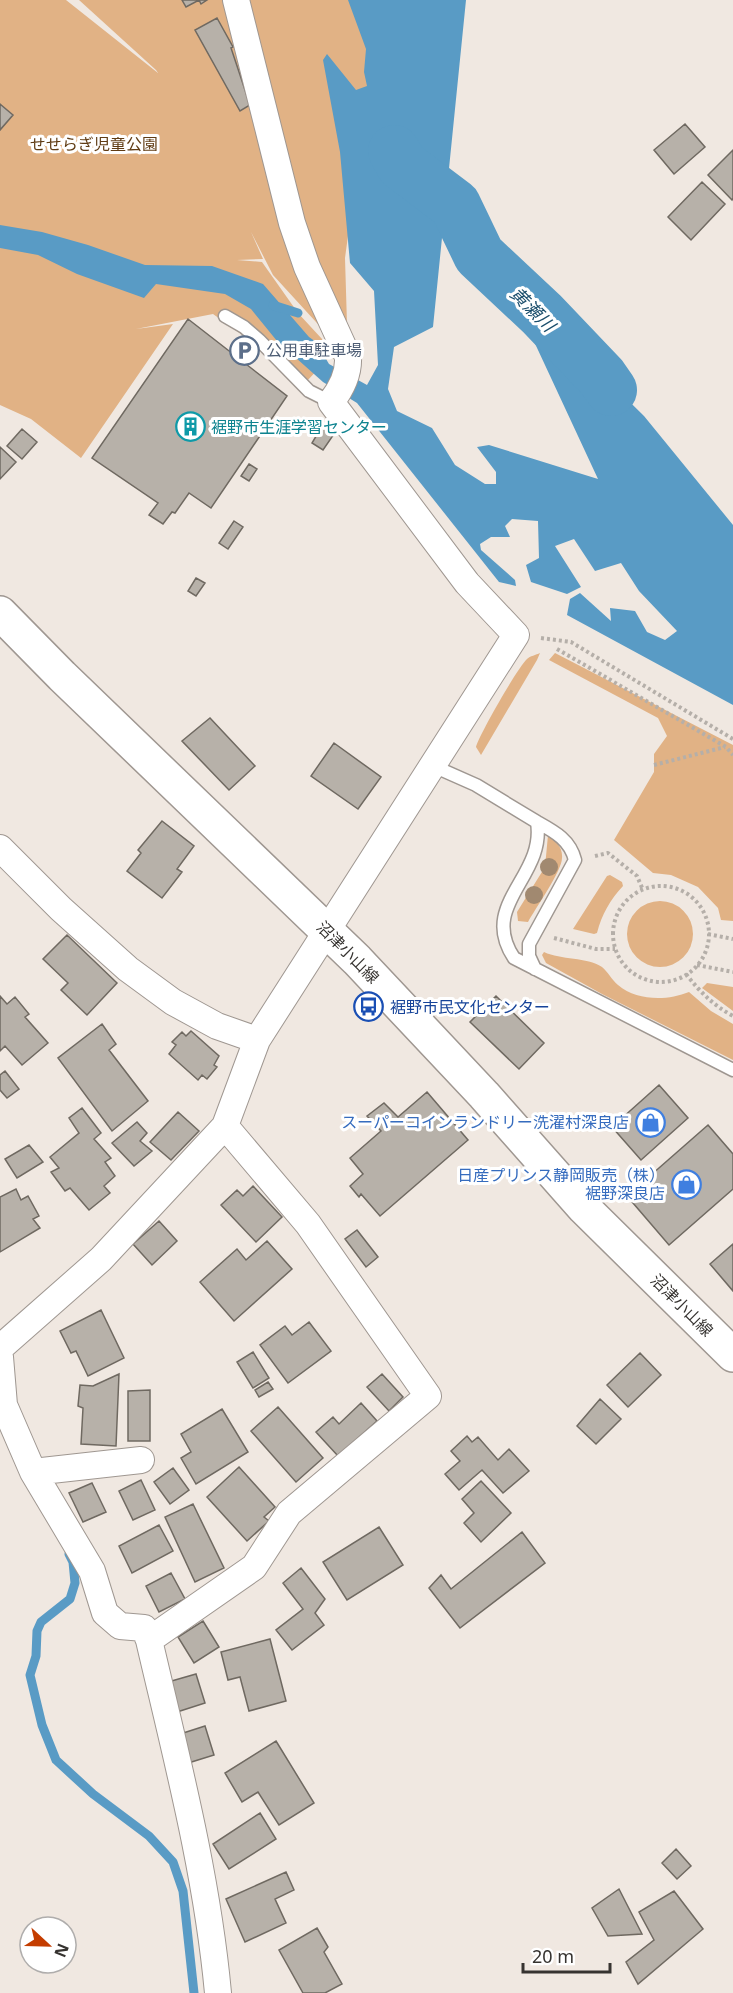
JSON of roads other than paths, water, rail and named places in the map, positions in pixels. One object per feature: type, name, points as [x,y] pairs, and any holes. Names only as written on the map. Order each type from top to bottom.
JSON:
[{"type":"main road","name":"沼津小山線","points":[[0,613],[62,676],[328,931],[484,1095],[584,1208],[733,1355]]},
{"type":"street","points":[[0,1348],[101,1259],[225,1126],[257,1040],[516,635],[467,583],[334,398],[349,371],[348,357],[307,267],[292,223],[236,0]]},
{"type":"street","points":[[0,848],[61,909],[128,969],[173,1002],[217,1026],[257,1040]]},
{"type":"street","points":[[149,1640],[254,1567],[289,1512],[428,1396],[308,1224],[225,1126]]},
{"type":"street","points":[[0,1357],[4,1406],[33,1472],[92,1570],[105,1613],[120,1626],[144,1628],[149,1640],[195,1841],[213,1939],[218,1993]]},
{"type":"street","points":[[33,1472],[141,1460]]},
{"type":"lane","points":[[225,316],[244,327],[259,340],[309,391],[334,398]]},
{"type":"lane","points":[[433,766],[476,785],[557,833],[573,849],[575,860],[529,944],[529,956],[535,969]]},
{"type":"lane","points":[[537,822],[536,851],[504,912],[502,924],[506,946],[514,958],[733,1070]]},
{"type":"water","points":[[348,0],[466,0],[433,327],[394,347],[388,389],[397,411],[432,428],[455,465],[485,484],[496,484],[496,472],[477,447],[489,445],[598,479],[505,279],[644,416],[733,525],[733,705],[567,615],[570,599],[580,593],[611,621],[610,608],[635,611],[647,632],[665,640],[677,631],[639,591],[621,563],[595,571],[574,539],[555,546],[581,587],[567,594],[531,582],[526,565],[539,558],[538,521],[512,519],[505,526],[510,537],[491,537],[480,544],[481,550],[515,580],[516,586],[499,582],[357,403],[323,382],[277,341],[251,309],[225,294],[156,284],[144,298],[77,274],[38,255],[0,248],[0,225],[42,232],[145,265],[212,266],[263,284],[316,342],[329,364],[367,385],[378,365],[374,291],[350,263],[340,152],[323,60],[327,54],[356,90],[367,86],[364,72],[366,49]]},
{"type":"waterway","name":"黄瀬川","points":[[394,151],[402,165],[455,205],[479,255],[542,314],[602,377],[611,390]]},
{"type":"waterway","points":[[273,305],[298,313],[274,306]]},
{"type":"waterway","points":[[69,1554],[73,1562],[75,1583],[70,1599],[41,1622],[37,1631],[36,1656],[30,1675],[42,1725],[56,1760],[93,1794],[149,1836],[173,1862],[183,1891],[194,1993]]},
{"type":"place","name":"公用車駐車場","points":[[245,350]]},
{"type":"place","name":"裾野市生涯学習センター","points":[[190,427]]},
{"type":"place","name":"裾野市民文化センター","points":[[369,1007]]},
{"type":"place","name":"スーパーコインランドリー洗濯村深良店","points":[[650,1122]]},
{"type":"place","name":"日産プリンス静岡販売（株） 裾野深良店","points":[[686,1184]]},
{"type":"park label","name":"せせらぎ児童公園","points":[[94,144]]}]
